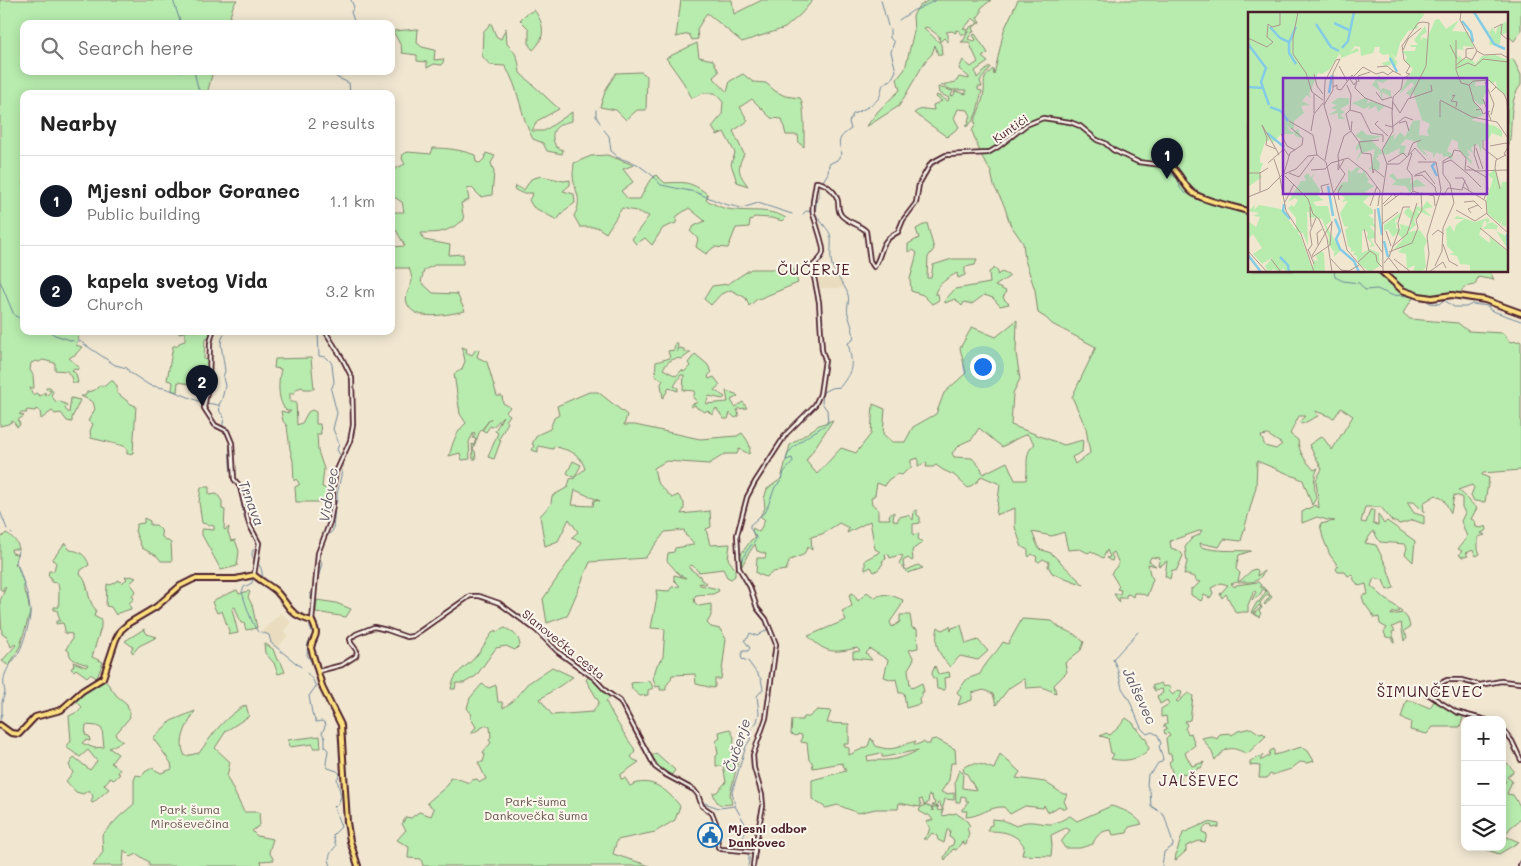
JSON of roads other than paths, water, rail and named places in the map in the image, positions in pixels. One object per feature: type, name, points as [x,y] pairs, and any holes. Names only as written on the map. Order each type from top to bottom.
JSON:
[{"type":"main road","points":[[1167,166],[1175,170],[1187,188],[1197,195],[1248,211]]},
{"type":"main road","points":[[1382,272],[1402,290],[1419,296],[1432,298],[1452,295],[1485,300],[1521,313]]},
{"type":"main road","points":[[0,725],[11,733],[20,734],[35,717],[61,710],[82,691],[99,681],[106,675],[114,644],[121,630],[156,606],[183,583],[194,579],[236,580],[254,574],[274,589],[290,610],[301,618],[312,620],[317,634],[310,648],[319,671],[323,689],[341,725],[347,822],[350,841],[358,866]]},
{"type":"street","name":"Kuntići","points":[[755,852],[763,806],[753,756],[766,718],[776,644],[766,619],[757,608],[750,586],[739,568],[737,534],[747,498],[755,482],[786,434],[812,408],[818,398],[825,360],[822,350],[819,302],[814,276],[816,264],[824,249],[813,212],[816,182],[821,182],[837,197],[840,213],[846,219],[866,230],[869,256],[874,267],[882,245],[890,236],[898,232],[903,220],[916,203],[919,184],[926,169],[934,160],[951,154],[978,155],[988,153],[1026,125],[1043,118],[1070,122],[1080,126],[1096,140],[1140,162],[1167,166]]},
{"type":"street","points":[[212,335],[209,382],[204,404],[206,413],[215,425],[227,431],[231,438],[234,479],[240,487],[250,524],[260,543],[254,574]]},
{"type":"street","points":[[312,620],[318,553],[330,522],[333,483],[353,429],[353,382],[340,354],[327,335]]},
{"type":"street","name":"Slanovečka cesta","points":[[319,671],[342,665],[356,656],[357,651],[350,639],[356,634],[374,628],[407,637],[413,636],[467,596],[487,598],[532,627],[558,652],[594,678],[607,692],[620,701],[655,766],[663,773],[694,790],[702,806],[712,813],[716,824],[718,847],[755,852]]},
{"type":"street","points":[[1471,716],[1456,712],[1426,693],[1436,690],[1441,683],[1447,680],[1461,680],[1480,685],[1501,681],[1521,683]]},
{"type":"street","points":[[1506,734],[1512,741],[1521,760]]},
{"type":"street","points":[[753,866],[755,852]]},
{"type":"waterway","points":[[173,0],[180,20]]},
{"type":"waterway","name":"Vidovec","points":[[351,0],[354,7],[351,12],[354,20]]},
{"type":"waterway","name":"Čučerje","points":[[881,0],[888,26]]},
{"type":"waterway","points":[[899,20],[914,10],[936,0]]},
{"type":"waterway","name":"Čučerje","points":[[740,564],[756,539],[750,525],[766,511],[775,487],[782,480],[784,472],[793,462],[792,458],[786,460],[791,449],[828,423],[827,410],[822,403],[823,392],[831,388],[840,387],[850,371],[851,357],[848,343],[853,340],[853,331],[848,312],[848,295],[832,265],[830,234],[815,212],[819,188],[828,173],[829,164],[837,160],[842,154],[839,142],[844,134],[851,129],[849,122],[853,114],[875,102],[880,96],[884,84],[891,80],[896,71],[891,52],[894,42],[890,38],[890,29]]},
{"type":"waterway","points":[[195,75],[199,90]]},
{"type":"waterway","name":"Vidovec","points":[[336,75],[336,77],[349,83],[350,90]]},
{"type":"waterway","points":[[596,110],[596,116],[600,123]]},
{"type":"waterway","points":[[604,130],[609,136],[611,151],[616,155]]},
{"type":"waterway","points":[[1158,155],[1166,164],[1168,172],[1178,179],[1180,188],[1186,194]]},
{"type":"waterway","points":[[616,157],[637,164],[652,175],[661,185],[695,192],[724,204],[737,207],[742,208],[758,203],[792,214]]},
{"type":"waterway","points":[[803,214],[806,211],[813,212]]},
{"type":"waterway","points":[[1334,272],[1335,277],[1343,281],[1359,283],[1365,290],[1377,289],[1391,295],[1411,296],[1430,303],[1439,304],[1444,300],[1454,307],[1466,307],[1472,304],[1488,306],[1490,310],[1521,321]]},
{"type":"waterway","name":"Trnava","points":[[0,281],[14,315],[20,319]]},
{"type":"waterway","name":"Trnava","points":[[55,335],[73,341]]},
{"type":"waterway","points":[[219,405],[225,386],[221,344],[224,335]]},
{"type":"waterway","name":"Vidovec","points":[[317,582],[322,563],[319,557],[324,540],[333,530],[335,506],[344,461],[337,450],[339,444],[333,429],[337,413],[331,390],[334,382],[332,365],[326,357],[319,356],[318,335]]},
{"type":"waterway","name":"Trnava","points":[[78,340],[115,365],[127,368],[129,372],[149,385],[168,389],[201,402],[218,405]]},
{"type":"waterway","name":"Trnava","points":[[219,405],[220,412],[224,417],[222,431],[229,437]]},
{"type":"waterway","name":"Trnava","points":[[230,443],[231,473],[239,488]]},
{"type":"waterway","name":"Trnava","points":[[240,492],[245,516],[255,538]]},
{"type":"waterway","points":[[0,511],[7,529]]},
{"type":"waterway","name":"Trnava","points":[[257,548],[253,550],[252,555],[261,568],[263,578],[282,596]]},
{"type":"waterway","points":[[0,720],[5,692],[5,674],[21,648],[30,615],[27,594],[16,563],[18,551]]},
{"type":"waterway","points":[[253,576],[252,583],[244,587],[242,592],[251,619],[258,632]]},
{"type":"waterway","name":"Čučerje","points":[[742,577],[750,592],[755,609],[765,622],[767,630],[757,636],[750,633],[748,638],[744,640],[750,648],[748,651],[743,651],[741,656],[742,659],[748,661],[761,679],[763,689],[757,696],[759,713],[757,722],[752,728],[750,740],[746,746],[732,792],[735,806],[747,827],[743,841],[749,857],[748,866]]},
{"type":"waterway","name":"Vidovec","points":[[312,609],[313,602],[310,596],[314,590]]},
{"type":"waterway","name":"Trnava","points":[[292,609],[299,614]]},
{"type":"waterway","name":"Trnava","points":[[302,616],[310,618]]},
{"type":"waterway","name":"Trnava","points":[[310,623],[310,628],[314,635],[308,643],[307,655],[314,666]]},
{"type":"waterway","points":[[261,632],[269,635],[271,643],[301,667]]},
{"type":"waterway","name":"Jalševec","points":[[1138,632],[1113,659],[1122,688],[1129,699],[1141,728],[1147,734],[1152,732],[1158,735],[1161,744],[1159,746],[1163,759],[1148,774],[1147,785],[1149,790]]},
{"type":"waterway","points":[[307,673],[316,687]]},
{"type":"waterway","name":"Trnava","points":[[319,682],[309,696],[312,713],[316,722],[322,721],[326,724],[322,733],[325,738],[325,747],[328,750],[326,764],[328,768],[340,774],[337,779],[341,796],[339,802],[334,807],[341,827],[333,835],[336,846],[330,855],[331,866]]},
{"type":"waterway","name":"Jalševec","points":[[1150,791],[1151,806],[1165,817],[1173,844],[1164,852],[1162,866]]},
{"type":"waterway","points":[[701,802],[719,808],[735,806]]},
{"type":"place","name":"Mjesni odbor Goranec","points":[[1167,179]]},
{"type":"place","name":"kapela svetog Vida","points":[[202,406]]},
{"type":"place","name":"Mjesni odbor Dankovec","points":[[710,835]]},
{"type":"district","name":"ČUČERJE","points":[[814,269]]},
{"type":"district","name":"ŠIMUNČEVEC","points":[[1430,691]]},
{"type":"district","name":"JALŠEVEC","points":[[1199,780]]},
{"type":"park label","name":"Park-šuma Dankovečka šuma","points":[[536,808]]},
{"type":"park label","name":"Park šuma Miroševečina","points":[[190,816]]}]
